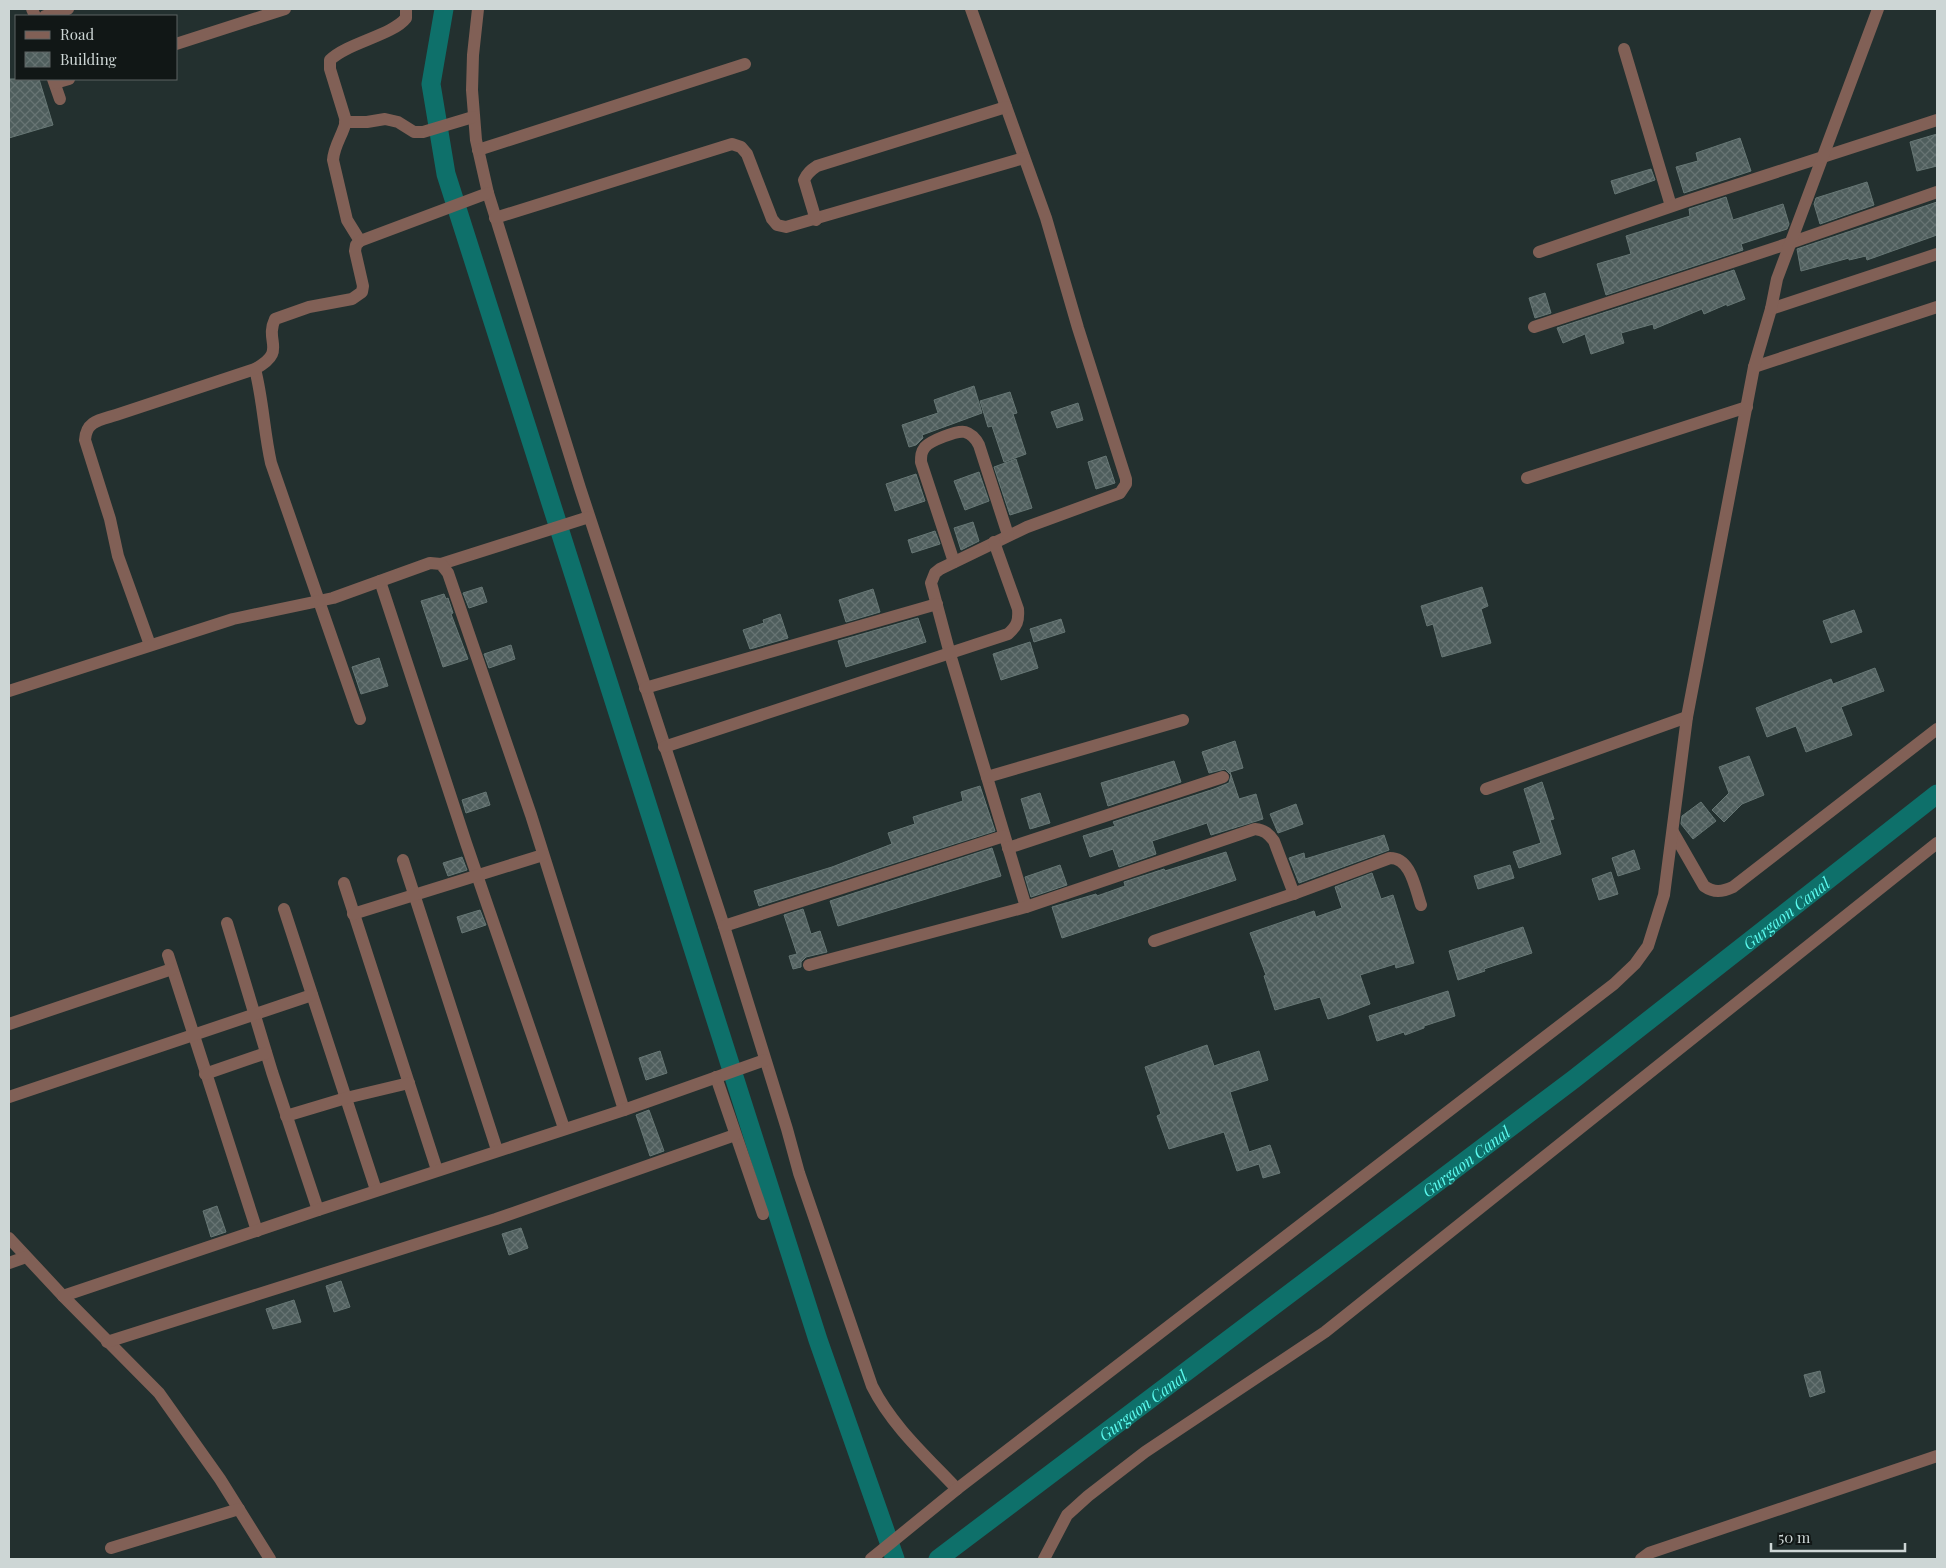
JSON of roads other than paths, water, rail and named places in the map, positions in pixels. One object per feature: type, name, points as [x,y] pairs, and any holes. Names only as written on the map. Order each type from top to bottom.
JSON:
[{"type":"street","points":[[48,15],[68,9]]},
{"type":"street","points":[[178,43],[285,9]]},
{"type":"street","points":[[360,241],[347,220],[333,160],[334,150],[346,122],[330,69],[330,60],[373,36],[396,26],[406,18],[406,9]]},
{"type":"street","points":[[478,9],[473,55],[473,117],[488,193],[589,517],[724,926],[799,1173],[872,1386],[879,1401],[900,1428],[957,1489]]},
{"type":"street","points":[[971,9],[1054,243],[1078,328],[1124,468],[1126,484],[1120,493],[1115,496],[1008,535],[940,569],[932,578],[931,583],[950,654],[1026,908]]},
{"type":"street","points":[[871,1559],[957,1489],[1614,984],[1635,964],[1648,946],[1664,895],[1687,717],[1754,367],[1771,309],[1777,279],[1878,9]]},
{"type":"street","points":[[1624,49],[1671,206]]},
{"type":"street","points":[[478,150],[745,64]]},
{"type":"street","points":[[54,81],[60,99]]},
{"type":"street","points":[[816,220],[804,180],[811,170],[817,166],[1006,107]]},
{"type":"street","points":[[346,122],[367,122],[385,119],[398,122],[414,132],[423,132],[473,117]]},
{"type":"street","points":[[1539,252],[1671,206],[1937,120]]},
{"type":"street","points":[[495,218],[732,144],[741,147],[747,154],[768,212],[777,225],[786,227],[816,220],[1024,158]]},
{"type":"street","points":[[1534,327],[1790,243],[1937,192]]},
{"type":"street","points":[[150,645],[115,547],[110,519],[85,440],[89,426],[95,422],[255,369],[271,359],[273,349],[272,325],[275,319],[309,307],[352,299],[362,292],[363,286],[355,251],[356,245],[360,241],[488,193]]},
{"type":"street","points":[[1771,309],[1937,254]]},
{"type":"street","points":[[1754,367],[1937,307]]},
{"type":"street","points":[[255,369],[271,463],[360,719]]},
{"type":"street","points":[[1527,478],[1747,407]]},
{"type":"street","points":[[954,562],[921,462],[920,454],[933,441],[960,432],[965,432],[976,439],[1008,535]]},
{"type":"street","points":[[9,691],[234,619],[319,602],[430,563],[441,564],[589,517]]},
{"type":"street","points":[[664,747],[1008,634],[1015,628],[1019,620],[1018,609],[994,542]]},
{"type":"street","points":[[441,564],[448,573],[543,854],[624,1110]]},
{"type":"street","points":[[380,582],[477,876],[564,1128]]},
{"type":"street","points":[[645,688],[937,604]]},
{"type":"street","points":[[1486,789],[1687,717]]},
{"type":"street","points":[[987,777],[1183,720]]},
{"type":"street","points":[[1673,832],[1704,886],[1709,890],[1724,892],[1741,882],[1937,729]]},
{"type":"street","points":[[724,926],[1223,777]]},
{"type":"street","points":[[808,965],[1026,908],[1255,829],[1269,834],[1274,841],[1294,894]]},
{"type":"street","points":[[1044,1559],[1067,1515],[1088,1496],[1145,1452],[1325,1332],[1937,843]]},
{"type":"street","points":[[353,914],[543,854]]},
{"type":"street","points":[[1154,941],[1294,894],[1390,858],[1402,860],[1407,866],[1421,905]]},
{"type":"street","points":[[403,860],[497,1150]]},
{"type":"street","points":[[344,884],[437,1170]]},
{"type":"street","points":[[284,909],[376,1190]]},
{"type":"street","points":[[227,923],[266,1053],[318,1210]]},
{"type":"street","points":[[168,955],[257,1231]]},
{"type":"street","points":[[9,1024],[172,970]]},
{"type":"street","points":[[9,1097],[312,994]]},
{"type":"street","points":[[205,1074],[266,1053]]},
{"type":"street","points":[[63,1296],[376,1190],[624,1110],[765,1060]]},
{"type":"street","points":[[722,1075],[735,1135],[763,1214]]},
{"type":"street","points":[[286,1116],[346,1098],[408,1083]]},
{"type":"street","points":[[108,1342],[496,1219],[735,1135]]},
{"type":"street","points":[[9,1238],[169,1407],[239,1509],[270,1559]]},
{"type":"street","points":[[9,1263],[26,1257]]},
{"type":"street","points":[[1641,1559],[1649,1553],[1937,1456]]},
{"type":"street","points":[[111,1548],[239,1509]]},
{"type":"waterway","points":[[444,9],[431,84],[446,174],[818,1340],[895,1559]]},
{"type":"waterway","name":"Gurgaon Canal","points":[[938,1559],[1574,1079],[1937,794]]}]
